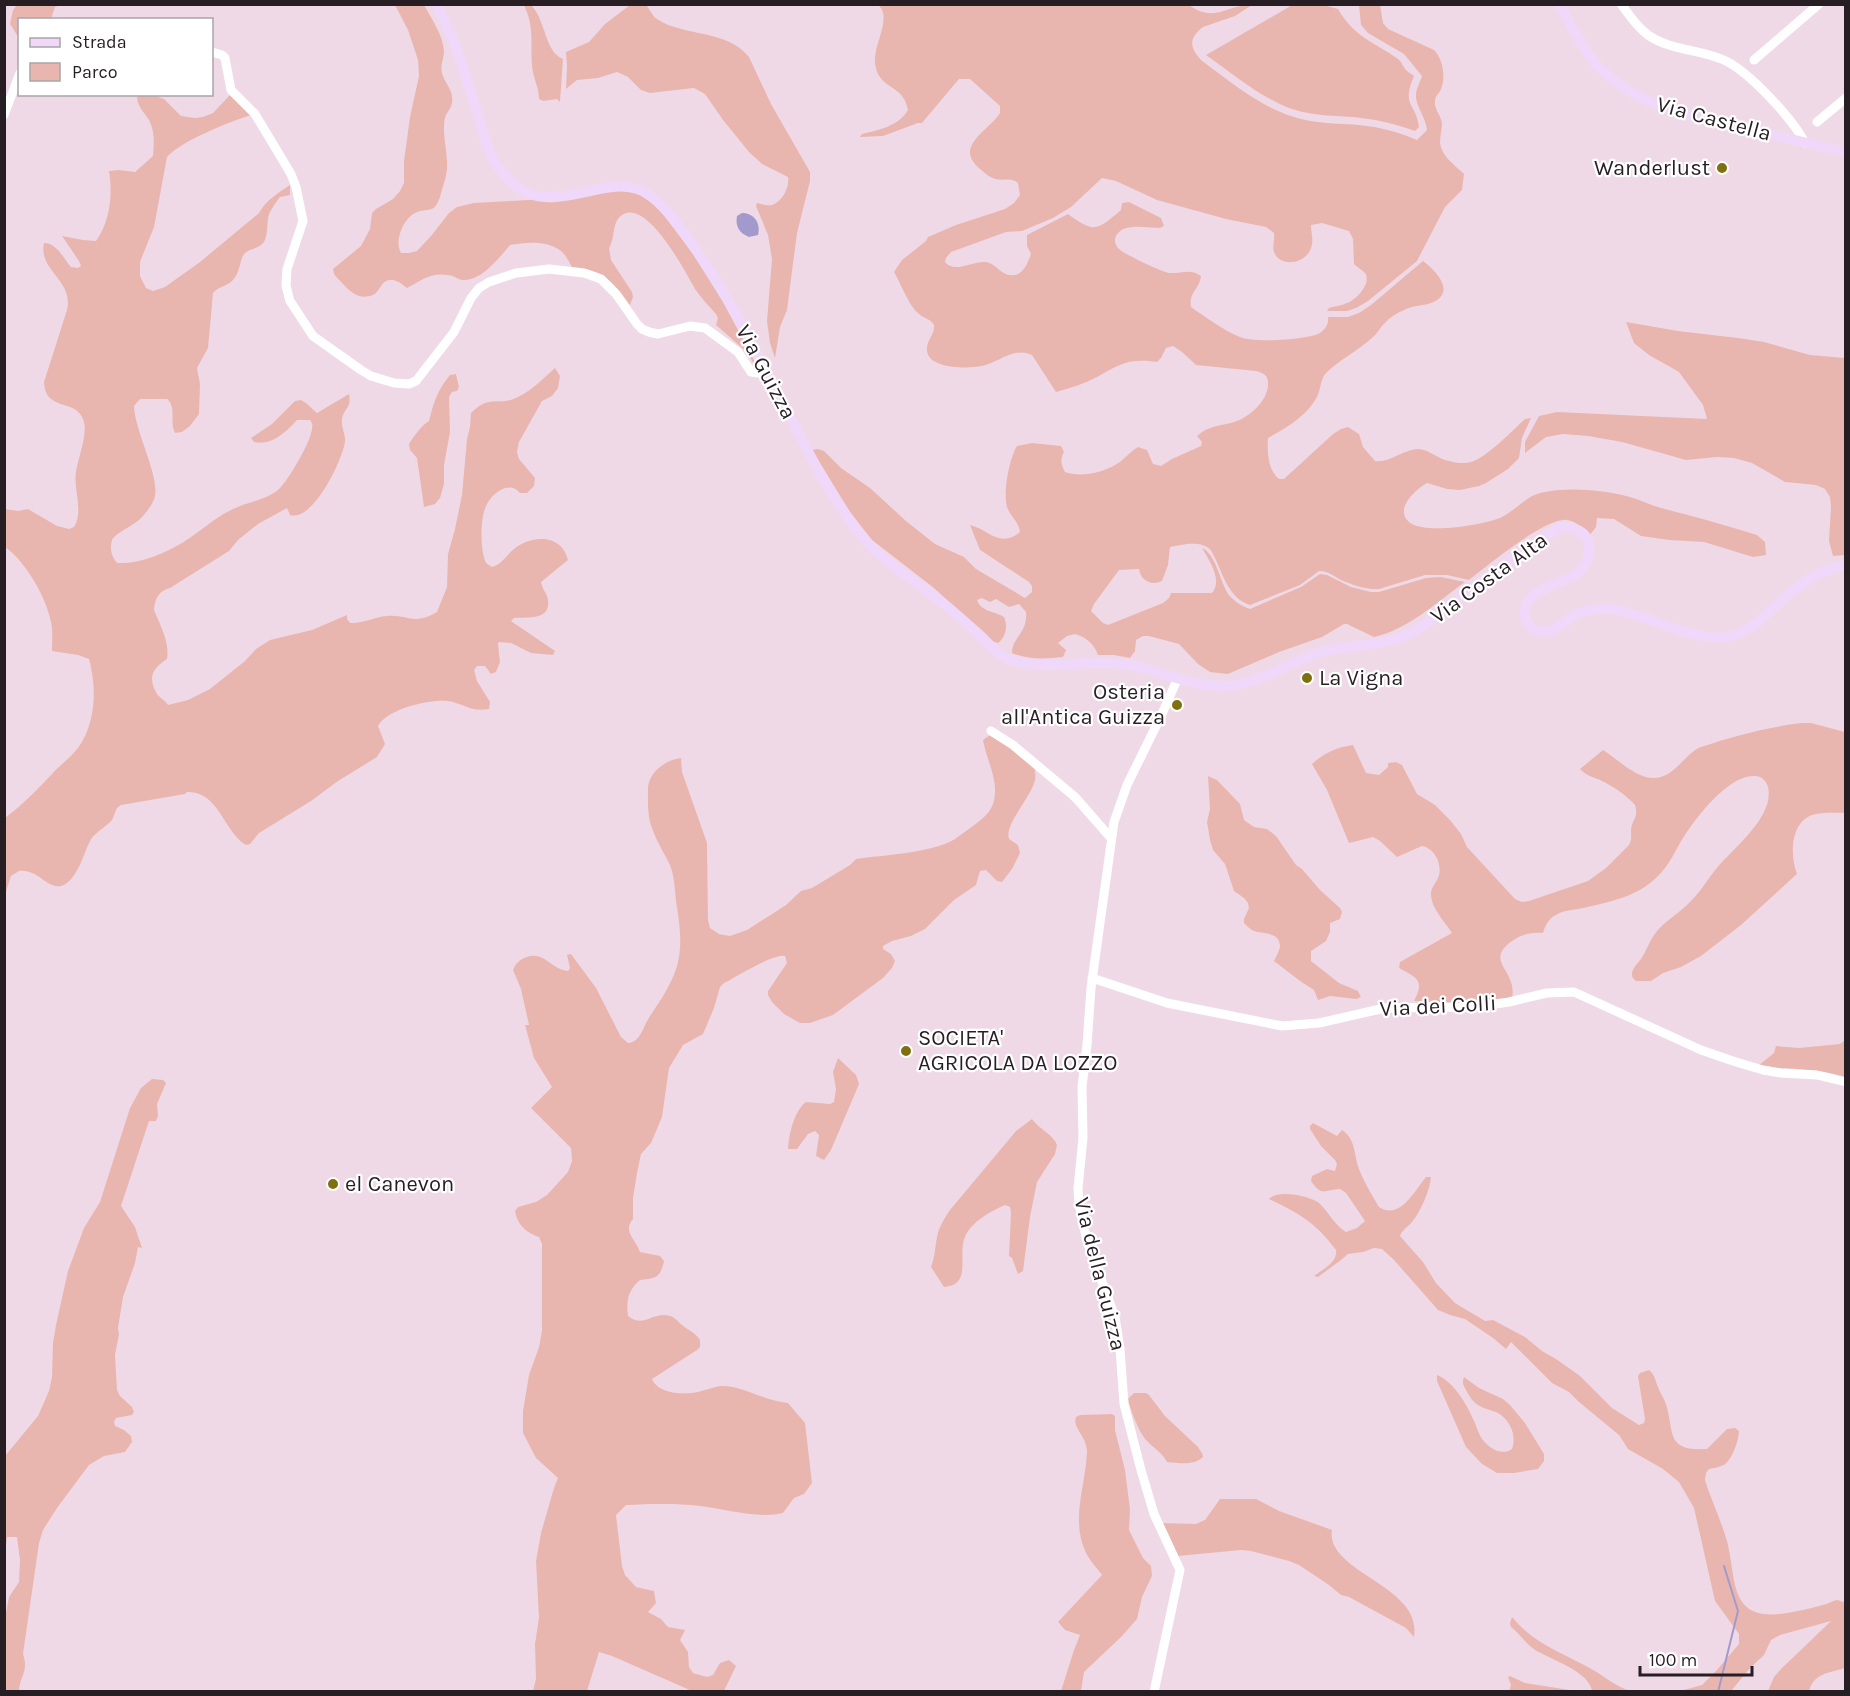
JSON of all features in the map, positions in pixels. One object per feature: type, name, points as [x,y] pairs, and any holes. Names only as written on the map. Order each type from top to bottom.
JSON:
[{"type":"main road","name":"Via Guizza","points":[[436,4],[460,58],[492,158],[501,172],[510,182],[532,195],[547,198],[616,186],[641,191],[663,207],[684,232],[712,275],[831,491],[868,544],[882,558],[941,601],[1006,658],[1049,665],[1115,663],[1137,667],[1176,680]]},
{"type":"main road","name":"Via Castella","points":[[1559,4],[1596,64],[1613,80],[1636,95],[1684,114],[1845,152]]},
{"type":"main road","name":"Via Costa Alta","points":[[1176,680],[1218,686],[1245,683],[1325,651],[1375,645],[1397,638],[1416,630],[1510,560],[1561,527],[1570,527],[1586,536],[1590,552],[1585,565],[1574,576],[1539,591],[1529,599],[1525,606],[1526,622],[1538,631],[1548,632],[1572,617],[1605,609],[1629,613],[1706,636],[1734,635],[1754,625],[1813,575],[1845,565]]},
{"type":"street","name":"Via Castella","points":[[1621,4],[1638,26],[1660,42],[1712,56],[1738,69],[1793,124],[1805,143]]},
{"type":"street","points":[[1754,60],[1819,4]]},
{"type":"street","points":[[213,52],[225,58],[231,90],[255,114],[291,174],[296,187],[303,221],[287,269],[286,286],[290,301],[313,336],[371,376],[394,383],[409,384],[416,381],[454,332],[471,298],[479,288],[489,282],[516,273],[549,269],[584,273],[601,279],[616,294],[642,329],[658,334],[690,326],[705,328],[738,352],[751,372],[759,374],[767,372]]},
{"type":"street","points":[[4,115],[18,78]]},
{"type":"street","points":[[1817,122],[1845,98]]},
{"type":"street","name":"Via della Guizza","points":[[1154,1692],[1180,1570],[1154,1514],[1140,1470],[1125,1404],[1115,1317],[1088,1241],[1079,1204],[1079,1173],[1083,1138],[1082,1087],[1092,978],[1114,822],[1127,785],[1176,680]]},
{"type":"street","points":[[991,731],[1075,797],[1111,838]]},
{"type":"street","name":"Via dei Colli","points":[[1092,978],[1167,1003],[1282,1026],[1318,1023],[1385,1008],[1474,1007],[1547,993],[1574,992],[1701,1050],[1736,1062],[1781,1073],[1817,1075],[1845,1082]]},
{"type":"green space","points":[[17,4],[61,5],[55,7],[51,18],[18,18],[18,36],[10,24]]},
{"type":"green space","points":[[1187,4],[1205,13],[1252,5],[1235,16],[1203,27],[1193,39],[1194,51],[1201,60],[1256,99],[1279,112],[1299,119],[1374,127],[1417,140],[1427,130],[1416,99],[1422,76],[1404,54],[1368,33],[1361,25],[1359,5],[1380,5],[1383,23],[1388,29],[1434,50],[1440,58],[1443,74],[1443,84],[1435,101],[1442,123],[1441,147],[1449,160],[1464,174],[1462,190],[1445,207],[1417,261],[1356,308],[1347,311],[1327,311],[1329,308],[1351,301],[1365,286],[1367,277],[1354,264],[1353,239],[1349,231],[1322,223],[1311,225],[1312,242],[1308,253],[1299,261],[1287,262],[1277,257],[1274,252],[1274,233],[1266,227],[1226,219],[1157,200],[1116,181],[1102,178],[1071,207],[1053,218],[1022,231],[1006,232],[951,252],[945,262],[959,267],[985,262],[1006,274],[1014,275],[1025,267],[1031,254],[1027,246],[1027,235],[1068,214],[1084,225],[1096,227],[1121,210],[1122,203],[1129,202],[1161,218],[1164,226],[1124,229],[1115,238],[1119,249],[1165,272],[1189,272],[1201,276],[1191,298],[1191,307],[1240,337],[1268,340],[1293,339],[1320,333],[1327,326],[1328,317],[1348,317],[1359,313],[1423,261],[1441,281],[1444,290],[1442,295],[1435,302],[1408,308],[1389,319],[1367,342],[1325,374],[1313,404],[1296,421],[1268,438],[1270,466],[1279,479],[1284,479],[1333,434],[1348,427],[1359,434],[1363,447],[1375,461],[1386,460],[1419,449],[1445,460],[1466,463],[1484,455],[1525,419],[1531,418],[1522,438],[1519,458],[1508,469],[1486,483],[1460,490],[1427,483],[1417,490],[1405,506],[1405,517],[1409,522],[1427,528],[1469,526],[1502,517],[1539,493],[1556,490],[1588,490],[1630,497],[1757,535],[1765,542],[1766,555],[1753,557],[1704,542],[1641,536],[1614,519],[1597,518],[1596,527],[1589,536],[1577,524],[1567,520],[1545,526],[1502,554],[1469,580],[1447,575],[1425,575],[1374,589],[1364,588],[1319,571],[1300,585],[1250,605],[1232,592],[1210,549],[1199,544],[1189,544],[1170,547],[1168,565],[1162,581],[1154,583],[1147,581],[1142,577],[1139,569],[1119,570],[1094,604],[1091,611],[1108,625],[1163,603],[1171,593],[1212,593],[1216,576],[1202,548],[1214,561],[1229,595],[1250,609],[1301,587],[1320,574],[1351,587],[1371,592],[1379,592],[1426,578],[1441,577],[1465,582],[1422,614],[1387,633],[1374,637],[1344,624],[1322,637],[1228,674],[1210,672],[1198,664],[1179,644],[1149,636],[1136,640],[1135,651],[1130,658],[1098,655],[1089,642],[1075,634],[1067,636],[1058,643],[1066,650],[1063,657],[1037,658],[1012,653],[1014,643],[1026,619],[1026,612],[1019,604],[1009,607],[996,599],[990,602],[982,598],[977,600],[985,609],[1004,617],[1006,631],[1001,641],[998,643],[992,641],[934,588],[872,540],[850,512],[812,450],[824,451],[841,468],[870,488],[935,544],[964,557],[976,569],[1025,598],[1032,592],[1029,582],[980,550],[970,525],[1006,539],[1020,532],[1008,510],[1006,501],[1009,467],[1017,446],[1032,443],[1061,446],[1064,452],[1063,467],[1065,472],[1071,474],[1086,474],[1108,469],[1138,447],[1147,450],[1153,464],[1161,466],[1201,446],[1202,442],[1197,436],[1201,432],[1242,419],[1253,411],[1266,395],[1268,383],[1263,374],[1256,371],[1196,365],[1173,346],[1166,348],[1157,362],[1125,363],[1087,382],[1056,392],[1032,355],[1025,353],[1019,352],[976,367],[950,366],[934,361],[929,357],[927,351],[934,325],[915,310],[894,272],[902,260],[928,237],[1005,209],[1020,195],[1018,183],[990,176],[980,169],[970,154],[979,135],[1000,113],[1000,106],[970,79],[959,79],[922,123],[883,136],[860,137],[862,134],[894,124],[908,110],[901,95],[880,78],[877,71],[875,55],[884,17],[878,5]]},
{"type":"green space","points":[[1294,4],[1323,5],[1338,9],[1358,33],[1399,60],[1414,76],[1409,99],[1419,127],[1415,131],[1375,120],[1318,115],[1292,109],[1258,92],[1206,55]]},
{"type":"green space","points":[[395,5],[424,5],[441,39],[444,51],[442,73],[452,98],[452,105],[444,122],[447,170],[440,197],[433,208],[415,213],[403,225],[399,237],[401,253],[417,251],[449,213],[457,207],[474,203],[529,200],[603,187],[641,194],[657,206],[693,254],[723,302],[755,362],[753,363],[748,353],[716,325],[718,318],[716,314],[702,299],[675,254],[654,227],[643,217],[632,213],[622,215],[616,222],[609,248],[611,260],[632,292],[630,305],[606,278],[583,268],[572,267],[556,247],[536,243],[510,245],[490,267],[471,279],[463,280],[441,274],[426,278],[407,288],[397,281],[390,280],[385,282],[373,295],[364,297],[356,295],[346,287],[335,276],[333,269],[361,246],[370,229],[372,213],[393,199],[404,183],[404,161],[410,117],[419,76],[418,60],[408,30]]},
{"type":"green space","points":[[524,5],[531,5],[540,19],[552,50],[563,59],[560,102],[557,99],[543,101],[539,99],[532,66],[531,29]]},
{"type":"green space","points":[[630,5],[646,5],[655,18],[668,25],[717,37],[740,48],[749,57],[771,104],[810,172],[810,181],[797,233],[787,310],[780,327],[775,358],[767,321],[772,259],[768,235],[756,206],[757,203],[770,205],[779,201],[786,189],[788,177],[762,164],[749,152],[705,94],[694,88],[650,93],[641,90],[628,77],[617,72],[598,78],[577,80],[566,89],[566,52],[589,42],[605,24]]},
{"type":"green space","points":[[230,95],[251,115],[194,139],[167,157],[154,227],[140,262],[140,276],[146,288],[153,291],[165,287],[200,262],[259,213],[273,197],[290,185],[290,195],[280,197],[271,210],[264,242],[244,254],[233,280],[213,293],[208,348],[197,368],[200,384],[199,414],[190,426],[182,432],[175,433],[172,406],[167,399],[140,399],[134,406],[138,428],[154,476],[155,496],[143,516],[113,538],[111,548],[117,563],[134,562],[159,554],[182,543],[226,513],[274,493],[283,485],[299,460],[311,434],[312,424],[310,420],[297,420],[283,433],[267,442],[254,442],[251,438],[272,424],[295,401],[301,400],[317,413],[349,394],[350,399],[342,419],[345,437],[343,451],[317,500],[299,515],[290,515],[287,508],[258,524],[238,540],[229,551],[158,596],[154,610],[164,634],[168,653],[167,659],[153,673],[152,683],[157,694],[168,705],[188,700],[210,689],[245,661],[256,649],[270,640],[312,630],[347,615],[350,623],[355,623],[387,616],[417,619],[437,612],[447,587],[448,554],[462,495],[471,413],[484,403],[512,400],[518,397],[555,368],[560,376],[558,388],[552,396],[542,401],[519,442],[517,452],[519,459],[535,478],[534,486],[527,493],[506,488],[496,493],[486,506],[482,534],[484,557],[486,563],[492,567],[518,546],[533,540],[554,542],[565,552],[568,560],[541,582],[547,596],[547,610],[538,616],[514,618],[511,621],[555,651],[553,655],[531,653],[511,643],[499,642],[500,662],[496,672],[491,674],[485,666],[477,666],[474,670],[477,681],[490,702],[489,709],[477,709],[454,702],[440,701],[409,706],[390,715],[378,726],[385,744],[377,757],[259,833],[250,844],[246,845],[238,839],[214,805],[198,793],[187,792],[121,805],[112,820],[91,839],[76,873],[67,883],[61,886],[51,885],[32,873],[19,871],[11,876],[5,895],[5,818],[78,748],[92,716],[94,693],[89,659],[52,651],[52,625],[45,602],[27,571],[5,547],[5,509],[18,511],[28,509],[57,526],[69,529],[74,527],[78,514],[75,479],[85,429],[78,412],[49,397],[44,382],[67,310],[68,300],[66,291],[46,261],[44,243],[53,245],[71,267],[81,266],[62,236],[96,241],[101,233],[109,207],[111,189],[109,171],[135,172],[153,156],[152,129],[137,98],[138,96],[156,96],[164,99],[181,116],[195,118],[213,113]]},
{"type":"green space","points":[[1626,322],[1764,342],[1810,355],[1845,358],[1845,555],[1833,556],[1829,541],[1830,497],[1825,489],[1816,485],[1785,482],[1752,463],[1734,458],[1717,457],[1686,460],[1622,442],[1563,434],[1546,437],[1525,453],[1525,442],[1539,416],[1557,412],[1707,419],[1703,405],[1679,372],[1649,355],[1634,343]]},
{"type":"green space","points":[[456,374],[459,387],[449,397],[450,432],[444,465],[444,484],[440,498],[435,504],[424,507],[417,458],[410,450],[409,444],[420,428],[429,421],[442,386],[450,375]]},
{"type":"green space","points":[[1811,723],[1845,732],[1845,813],[1812,815],[1799,825],[1793,850],[1797,874],[1741,925],[1701,956],[1681,967],[1663,973],[1651,981],[1636,981],[1633,977],[1633,970],[1652,937],[1692,900],[1759,821],[1765,810],[1768,787],[1765,780],[1757,776],[1745,777],[1735,782],[1706,807],[1690,827],[1665,867],[1649,884],[1622,898],[1559,913],[1549,920],[1543,933],[1527,934],[1512,941],[1504,948],[1501,961],[1513,988],[1512,998],[1487,1001],[1451,1003],[1414,1001],[1419,984],[1415,977],[1399,968],[1400,962],[1452,933],[1436,911],[1431,896],[1440,870],[1438,861],[1430,850],[1422,846],[1397,857],[1373,837],[1349,843],[1327,790],[1312,764],[1331,751],[1353,745],[1366,773],[1379,775],[1388,767],[1388,763],[1396,762],[1402,765],[1417,794],[1435,805],[1450,820],[1461,834],[1467,847],[1515,899],[1522,902],[1588,881],[1606,868],[1629,845],[1636,816],[1635,805],[1615,789],[1580,769],[1603,750],[1634,772],[1655,778],[1668,774],[1701,747],[1751,732]]},
{"type":"green space","points":[[990,735],[1001,739],[1034,766],[1035,773],[1033,787],[1010,826],[1009,839],[1018,845],[1020,853],[1002,882],[997,881],[986,870],[980,871],[976,885],[954,900],[925,929],[883,946],[883,949],[891,954],[895,961],[892,968],[883,978],[833,1015],[810,1023],[800,1023],[784,1014],[772,1002],[768,991],[787,963],[785,956],[773,958],[724,983],[720,987],[703,1034],[683,1045],[669,1068],[662,1117],[651,1143],[641,1154],[633,1198],[633,1219],[629,1232],[640,1252],[660,1256],[664,1261],[657,1276],[640,1280],[630,1292],[627,1305],[628,1316],[639,1321],[664,1315],[675,1318],[700,1340],[700,1347],[697,1350],[652,1379],[655,1384],[660,1388],[679,1393],[698,1392],[721,1386],[737,1388],[788,1403],[805,1423],[812,1483],[804,1494],[794,1498],[783,1513],[763,1515],[691,1505],[654,1504],[626,1505],[616,1515],[625,1575],[636,1587],[654,1591],[656,1603],[648,1612],[661,1619],[668,1627],[685,1630],[680,1640],[688,1652],[689,1667],[693,1673],[707,1677],[713,1675],[720,1663],[729,1660],[736,1666],[724,1691],[692,1691],[599,1652],[587,1691],[533,1691],[536,1679],[535,1644],[539,1618],[536,1561],[541,1533],[558,1478],[536,1458],[523,1433],[523,1411],[529,1375],[542,1331],[542,1244],[539,1237],[523,1227],[515,1211],[518,1207],[536,1202],[547,1195],[568,1172],[572,1161],[571,1148],[531,1108],[552,1087],[534,1058],[525,1025],[529,1025],[521,989],[513,970],[522,959],[533,956],[568,971],[570,968],[567,955],[571,954],[596,988],[621,1037],[628,1043],[639,1037],[668,987],[678,962],[680,949],[679,920],[672,873],[650,823],[649,813],[649,781],[655,771],[670,761],[681,758],[682,772],[707,843],[710,928],[719,934],[730,936],[747,930],[786,905],[801,891],[812,888],[856,859],[907,853],[945,844],[973,826],[988,812],[994,799],[994,780],[983,740]]},
{"type":"green space","points":[[1208,776],[1217,780],[1240,804],[1244,820],[1254,827],[1267,829],[1276,836],[1296,865],[1340,908],[1342,912],[1340,919],[1330,923],[1330,932],[1326,941],[1311,951],[1311,961],[1339,983],[1358,991],[1361,997],[1356,999],[1330,996],[1318,1000],[1314,990],[1274,961],[1280,947],[1277,938],[1274,935],[1251,930],[1244,923],[1249,908],[1248,903],[1234,891],[1225,864],[1213,850],[1210,840],[1207,822],[1210,809]]},
{"type":"green space","points":[[1845,1040],[1845,1077],[1816,1071],[1759,1065],[1774,1053],[1776,1046],[1799,1048],[1840,1044]]},
{"type":"green space","points":[[838,1058],[856,1075],[859,1084],[831,1150],[824,1160],[816,1156],[819,1135],[815,1131],[808,1134],[797,1149],[788,1149],[793,1123],[802,1106],[806,1102],[830,1104],[834,1102],[836,1089],[833,1072]]},
{"type":"green space","points":[[152,1079],[163,1080],[166,1083],[157,1104],[158,1116],[156,1121],[149,1121],[121,1206],[135,1227],[142,1248],[138,1247],[123,1297],[115,1355],[117,1390],[134,1412],[132,1415],[116,1418],[114,1422],[115,1426],[131,1436],[132,1442],[125,1452],[104,1456],[89,1465],[43,1530],[39,1543],[23,1654],[25,1669],[19,1691],[5,1691],[5,1618],[9,1597],[19,1582],[20,1560],[17,1537],[7,1537],[5,1554],[5,1456],[38,1416],[49,1391],[52,1377],[53,1343],[68,1271],[84,1228],[100,1202],[130,1108],[141,1088]]},
{"type":"green space","points":[[1032,1119],[1053,1138],[1057,1145],[1055,1154],[1037,1182],[1023,1271],[1018,1274],[1009,1256],[1011,1213],[1010,1207],[1005,1205],[982,1218],[968,1232],[963,1244],[961,1275],[953,1285],[944,1287],[931,1267],[942,1223],[950,1210],[1016,1131]]},
{"type":"green space","points":[[1313,1123],[1337,1136],[1342,1130],[1347,1134],[1361,1174],[1379,1207],[1394,1210],[1400,1207],[1412,1196],[1426,1177],[1431,1177],[1422,1206],[1400,1236],[1423,1262],[1436,1283],[1455,1303],[1485,1321],[1493,1320],[1525,1337],[1580,1376],[1612,1408],[1639,1425],[1644,1423],[1645,1419],[1638,1376],[1649,1370],[1666,1404],[1674,1438],[1684,1447],[1707,1449],[1727,1429],[1735,1428],[1739,1431],[1730,1459],[1724,1465],[1709,1469],[1705,1480],[1727,1541],[1739,1595],[1745,1605],[1754,1611],[1768,1614],[1787,1613],[1825,1605],[1837,1600],[1845,1603],[1845,1668],[1818,1677],[1809,1691],[1768,1691],[1774,1677],[1781,1669],[1831,1621],[1780,1635],[1771,1640],[1764,1655],[1731,1691],[1680,1691],[1702,1685],[1739,1644],[1739,1634],[1715,1601],[1694,1508],[1679,1482],[1663,1469],[1628,1449],[1619,1435],[1569,1392],[1552,1383],[1511,1342],[1506,1349],[1465,1319],[1438,1310],[1382,1249],[1374,1248],[1348,1254],[1318,1277],[1314,1276],[1332,1262],[1336,1250],[1306,1220],[1269,1199],[1279,1194],[1286,1194],[1315,1200],[1346,1232],[1357,1228],[1365,1221],[1346,1193],[1340,1189],[1321,1191],[1311,1181],[1312,1176],[1327,1169],[1335,1171],[1337,1164],[1310,1129]]},
{"type":"green space","points":[[1437,1375],[1448,1382],[1458,1393],[1467,1406],[1483,1440],[1500,1452],[1512,1449],[1514,1438],[1509,1423],[1501,1415],[1473,1401],[1464,1385],[1464,1377],[1510,1405],[1525,1423],[1544,1454],[1544,1461],[1538,1469],[1497,1473],[1482,1464],[1466,1447],[1437,1381]]},
{"type":"green space","points":[[1134,1393],[1149,1395],[1165,1416],[1198,1447],[1203,1457],[1191,1463],[1167,1462],[1146,1440],[1138,1426],[1128,1399]]},
{"type":"green space","points":[[1112,1414],[1115,1416],[1115,1430],[1125,1470],[1130,1509],[1129,1530],[1143,1558],[1151,1566],[1152,1576],[1142,1597],[1137,1619],[1084,1672],[1081,1691],[1061,1691],[1080,1635],[1065,1630],[1058,1622],[1102,1575],[1086,1553],[1081,1541],[1079,1515],[1087,1451],[1075,1421],[1080,1415]]},
{"type":"green space","points":[[1220,1499],[1256,1499],[1279,1511],[1332,1530],[1334,1545],[1343,1558],[1404,1604],[1413,1619],[1414,1637],[1406,1628],[1349,1597],[1341,1595],[1299,1565],[1289,1561],[1241,1550],[1178,1556],[1160,1523],[1196,1524],[1205,1520]]},
{"type":"green space","points":[[1512,1617],[1538,1640],[1630,1691],[1592,1691],[1590,1684],[1577,1672],[1529,1645],[1511,1627]]},
{"type":"green space","points":[[1508,1677],[1525,1683],[1576,1691],[1509,1691],[1511,1685]]},
{"type":"shaded area","points":[[742,213],[756,220],[758,235],[749,237],[740,231],[737,226],[737,216]]},
{"type":"waterway","points":[[1718,1692],[1738,1611],[1724,1566]]},
{"type":"place","name":"Wanderlust","points":[[1722,168]]},
{"type":"place","name":"La Vigna","points":[[1307,678]]},
{"type":"place","name":"Osteria all'Antica Guizza","points":[[1177,705]]},
{"type":"place","name":"SOCIETA' AGRICOLA DA LOZZO","points":[[906,1051]]},
{"type":"place","name":"el Canevon","points":[[333,1184]]}]
